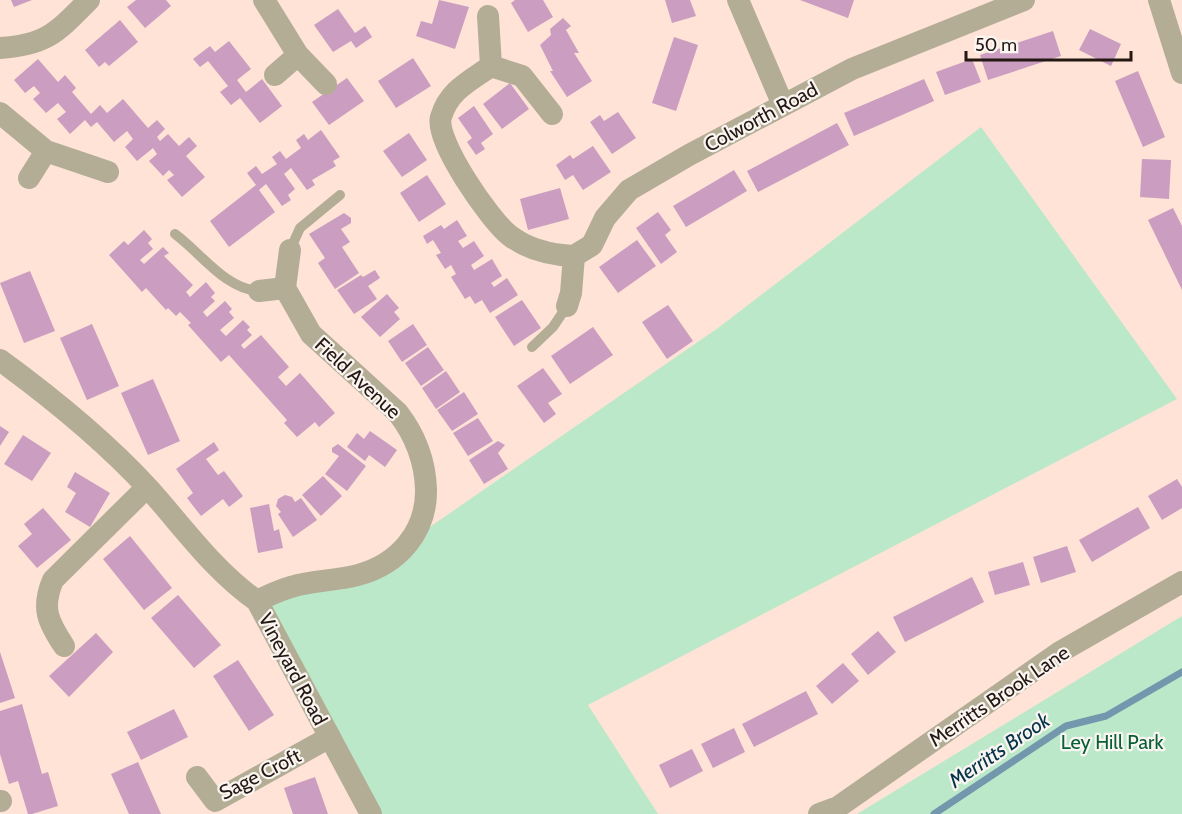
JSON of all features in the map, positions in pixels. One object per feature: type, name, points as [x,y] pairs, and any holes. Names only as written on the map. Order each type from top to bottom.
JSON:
[{"type":"street","points":[[0,48],[35,43],[51,36],[89,0]]},
{"type":"street","points":[[264,0],[298,55],[326,84]]},
{"type":"street","points":[[738,0],[783,105]]},
{"type":"street","name":"Colworth Road","points":[[574,256],[592,244],[605,218],[629,190],[689,154],[852,69],[1024,0]]},
{"type":"street","points":[[1159,0],[1182,73]]},
{"type":"street","points":[[488,16],[491,66]]},
{"type":"street","points":[[275,75],[298,55]]},
{"type":"street","points":[[491,66],[522,76],[552,114]]},
{"type":"street","points":[[491,66],[449,96],[440,120],[451,152],[480,199],[508,234],[550,255],[574,256],[572,293],[567,306]]},
{"type":"street","points":[[0,113],[46,152],[108,172]]},
{"type":"street","points":[[29,178],[46,152]]},
{"type":"street","points":[[259,291],[285,288],[290,250]]},
{"type":"street","name":"Field Avenue","points":[[257,601],[290,587],[359,575],[389,562],[416,535],[426,506],[425,474],[409,427],[398,413],[311,334],[285,288]]},
{"type":"street","name":"Vineyard Road","points":[[0,360],[46,394],[147,487],[231,583],[257,601],[371,814]]},
{"type":"street","points":[[64,646],[50,624],[46,598],[53,580],[147,487]]},
{"type":"street","name":"Merritts Brook Lane","points":[[819,814],[838,807],[1060,652],[1182,582]]},
{"type":"street","name":"Sage Croft","points":[[197,777],[215,801],[330,737]]},
{"type":"lane","points":[[290,250],[300,228],[340,195]]},
{"type":"lane","points":[[175,234],[231,282],[247,290],[259,291]]},
{"type":"lane","points":[[531,348],[553,327],[567,306]]},
{"type":"green space","points":[[981,127],[1177,399],[588,705],[658,814],[380,814],[268,604],[392,569],[424,540],[424,531],[718,328]]},
{"type":"green space","name":"Ley Hill Park","points":[[1182,616],[1182,814],[857,814]]},
{"type":"building","points":[[11,0],[32,0],[14,7]]},
{"type":"building","points":[[136,0],[166,0],[171,6],[145,28],[127,7]]},
{"type":"building","points":[[439,0],[469,7],[455,49],[416,36],[421,21],[432,24]]},
{"type":"building","points":[[515,0],[543,0],[553,17],[528,32],[511,3]]},
{"type":"building","points":[[665,0],[690,0],[696,16],[672,23]]},
{"type":"building","points":[[800,0],[854,0],[848,18]]},
{"type":"building","points":[[338,9],[355,33],[365,26],[372,37],[356,48],[351,41],[333,52],[314,25]]},
{"type":"building","points":[[563,18],[571,26],[566,30],[579,53],[574,53],[592,81],[567,97],[550,71],[553,71],[540,45],[551,35],[550,29]]},
{"type":"building","points":[[120,20],[138,42],[109,66],[105,62],[99,67],[85,50]]},
{"type":"building","points":[[1090,29],[1121,44],[1111,66],[1079,50]]},
{"type":"building","points":[[1053,31],[1061,56],[988,80],[980,55]]},
{"type":"building","points":[[674,37],[698,45],[676,111],[652,103]]},
{"type":"building","points":[[229,41],[251,69],[237,80],[246,92],[262,79],[282,106],[260,123],[240,98],[231,105],[220,92],[228,86],[208,61],[200,67],[193,59],[210,46],[215,52]]},
{"type":"building","points":[[413,58],[431,86],[396,108],[378,81]]},
{"type":"building","points":[[38,59],[58,82],[65,75],[76,88],[72,92],[91,114],[100,105],[107,113],[123,99],[148,128],[157,120],[165,129],[157,137],[160,141],[168,134],[179,146],[189,137],[197,146],[186,156],[205,177],[182,197],[167,180],[174,175],[169,170],[163,176],[149,161],[157,154],[153,148],[137,161],[125,147],[133,139],[127,131],[114,142],[97,122],[91,127],[85,120],[70,134],[57,119],[66,112],[58,103],[46,113],[33,99],[40,93],[34,86],[25,93],[14,80]]},
{"type":"building","points":[[972,59],[981,82],[945,95],[936,72]]},
{"type":"building","points":[[1138,71],[1165,137],[1143,147],[1115,81]]},
{"type":"building","points":[[347,78],[364,101],[329,125],[312,102]]},
{"type":"building","points":[[924,79],[934,101],[854,136],[844,113]]},
{"type":"building","points":[[510,83],[529,109],[502,129],[483,104]]},
{"type":"building","points":[[474,106],[493,134],[481,143],[485,149],[476,155],[467,142],[472,138],[458,118]]},
{"type":"building","points":[[618,112],[636,138],[612,154],[590,122],[600,115],[604,121]]},
{"type":"building","points":[[837,123],[849,145],[758,192],[747,171]]},
{"type":"building","points":[[321,130],[340,157],[333,161],[336,166],[312,180],[315,185],[307,190],[291,168],[284,174],[295,189],[288,195],[291,200],[282,206],[266,184],[259,190],[275,212],[229,247],[210,221],[256,185],[247,173],[256,166],[262,174],[277,164],[272,157],[280,151],[286,159],[301,148],[296,140],[304,134],[308,140]]},
{"type":"building","points":[[409,133],[427,160],[402,177],[383,151]]},
{"type":"building","points":[[593,146],[611,172],[583,190],[573,175],[565,180],[556,165],[570,155],[573,159]]},
{"type":"building","points":[[1142,159],[1171,160],[1169,199],[1140,197]]},
{"type":"building","points":[[734,170],[747,191],[686,227],[673,206]]},
{"type":"building","points":[[427,175],[446,204],[419,222],[400,193]]},
{"type":"building","points":[[560,188],[569,219],[528,230],[520,199]]},
{"type":"building","points":[[1173,208],[1182,226],[1182,290],[1148,220]]},
{"type":"building","points":[[658,212],[671,230],[665,235],[677,252],[661,264],[636,228]]},
{"type":"building","points":[[344,213],[351,218],[351,223],[341,229],[350,242],[342,247],[359,273],[335,289],[318,263],[325,258],[309,234]]},
{"type":"building","points":[[457,220],[467,236],[458,241],[463,248],[474,241],[484,256],[471,265],[474,270],[492,259],[502,276],[491,283],[494,287],[507,278],[518,295],[490,313],[482,300],[475,304],[470,296],[465,299],[451,277],[456,274],[451,265],[445,269],[436,255],[441,253],[433,240],[427,244],[423,236],[441,225],[444,229]]},
{"type":"building","points":[[144,230],[152,239],[148,243],[153,249],[140,260],[144,264],[163,247],[169,253],[164,256],[193,285],[186,292],[190,297],[206,282],[215,293],[211,297],[215,301],[203,312],[207,317],[225,301],[232,309],[229,312],[234,318],[220,330],[226,336],[243,320],[250,327],[247,330],[252,335],[241,345],[244,349],[261,335],[289,367],[278,377],[286,386],[300,373],[335,413],[319,427],[315,422],[297,437],[284,423],[287,420],[229,355],[221,362],[188,325],[191,323],[180,312],[176,316],[168,308],[166,310],[146,288],[142,292],[109,255],[124,241],[128,245]]},
{"type":"building","points":[[637,240],[656,266],[618,293],[599,267]]},
{"type":"building","points":[[375,270],[380,278],[368,286],[377,299],[354,314],[337,290],[361,275],[363,277]]},
{"type":"building","points":[[30,271],[55,331],[24,343],[0,283]]},
{"type":"building","points":[[387,294],[399,308],[394,312],[400,319],[380,337],[361,317]]},
{"type":"building","points":[[522,300],[541,328],[514,346],[495,317]]},
{"type":"building","points":[[668,305],[693,341],[667,359],[642,322]]},
{"type":"building","points":[[92,324],[119,386],[87,400],[60,338]]},
{"type":"building","points":[[413,324],[427,345],[402,362],[388,341]]},
{"type":"building","points":[[593,327],[613,355],[570,384],[551,356]]},
{"type":"building","points":[[428,347],[444,370],[421,386],[405,363]]},
{"type":"building","points":[[543,368],[562,394],[548,403],[556,414],[544,423],[517,386]]},
{"type":"building","points":[[446,371],[460,392],[436,409],[422,388]]},
{"type":"building","points":[[153,379],[180,441],[148,455],[121,393]]},
{"type":"building","points":[[464,392],[478,414],[452,431],[437,410]]},
{"type":"building","points":[[478,418],[493,441],[468,456],[453,433]]},
{"type":"building","points":[[0,426],[9,432],[0,446]]},
{"type":"building","points":[[370,431],[397,450],[385,467],[369,455],[365,461],[347,447],[357,433],[364,439]]},
{"type":"building","points":[[23,435],[51,453],[32,481],[4,464]]},
{"type":"building","points":[[498,441],[505,445],[498,453],[508,469],[484,484],[469,460]]},
{"type":"building","points":[[214,442],[219,450],[206,459],[218,475],[224,471],[243,496],[229,507],[223,499],[201,516],[187,498],[193,493],[176,469]]},
{"type":"building","points":[[338,444],[366,466],[347,491],[325,474],[339,456],[332,452],[332,448]]},
{"type":"building","points":[[75,472],[110,493],[90,527],[65,512],[76,493],[67,487]]},
{"type":"building","points":[[323,476],[342,496],[321,516],[302,495]]},
{"type":"building","points":[[1177,479],[1182,487],[1182,508],[1162,520],[1148,496]]},
{"type":"building","points":[[285,495],[292,497],[295,502],[301,498],[317,520],[293,537],[278,514],[281,512],[276,506],[278,499]]},
{"type":"building","points":[[269,504],[274,531],[279,529],[283,548],[258,553],[250,508]]},
{"type":"building","points":[[1138,507],[1150,528],[1092,562],[1079,540]]},
{"type":"building","points":[[43,508],[71,540],[37,568],[18,546],[32,534],[24,524]]},
{"type":"building","points":[[130,536],[172,588],[144,610],[103,559]]},
{"type":"building","points":[[1067,546],[1076,572],[1041,583],[1033,557]]},
{"type":"building","points":[[1023,562],[1030,585],[995,595],[988,572]]},
{"type":"building","points":[[972,577],[984,602],[905,642],[893,617]]},
{"type":"building","points":[[178,595],[221,645],[194,668],[151,618]]},
{"type":"building","points":[[878,631],[896,652],[868,675],[851,654]]},
{"type":"building","points":[[96,633],[113,652],[69,697],[49,676]]},
{"type":"building","points":[[0,652],[15,698],[0,703]]},
{"type":"building","points":[[238,660],[274,715],[249,731],[213,676]]},
{"type":"building","points":[[843,663],[859,681],[832,704],[816,686]]},
{"type":"building","points":[[806,691],[818,714],[754,747],[742,724]]},
{"type":"building","points":[[22,704],[42,774],[48,772],[58,806],[32,814],[28,814],[18,781],[9,784],[0,754],[0,711]]},
{"type":"building","points":[[174,709],[188,737],[141,760],[127,732]]},
{"type":"building","points":[[734,728],[745,752],[713,768],[701,744]]},
{"type":"building","points":[[692,749],[703,771],[670,788],[659,765]]},
{"type":"building","points":[[138,762],[161,814],[129,814],[111,774]]},
{"type":"building","points":[[315,777],[328,814],[293,814],[284,788]]},
{"type":"waterway","name":"Merritts Brook","points":[[934,814],[1066,726],[1106,716],[1182,672]]}]
